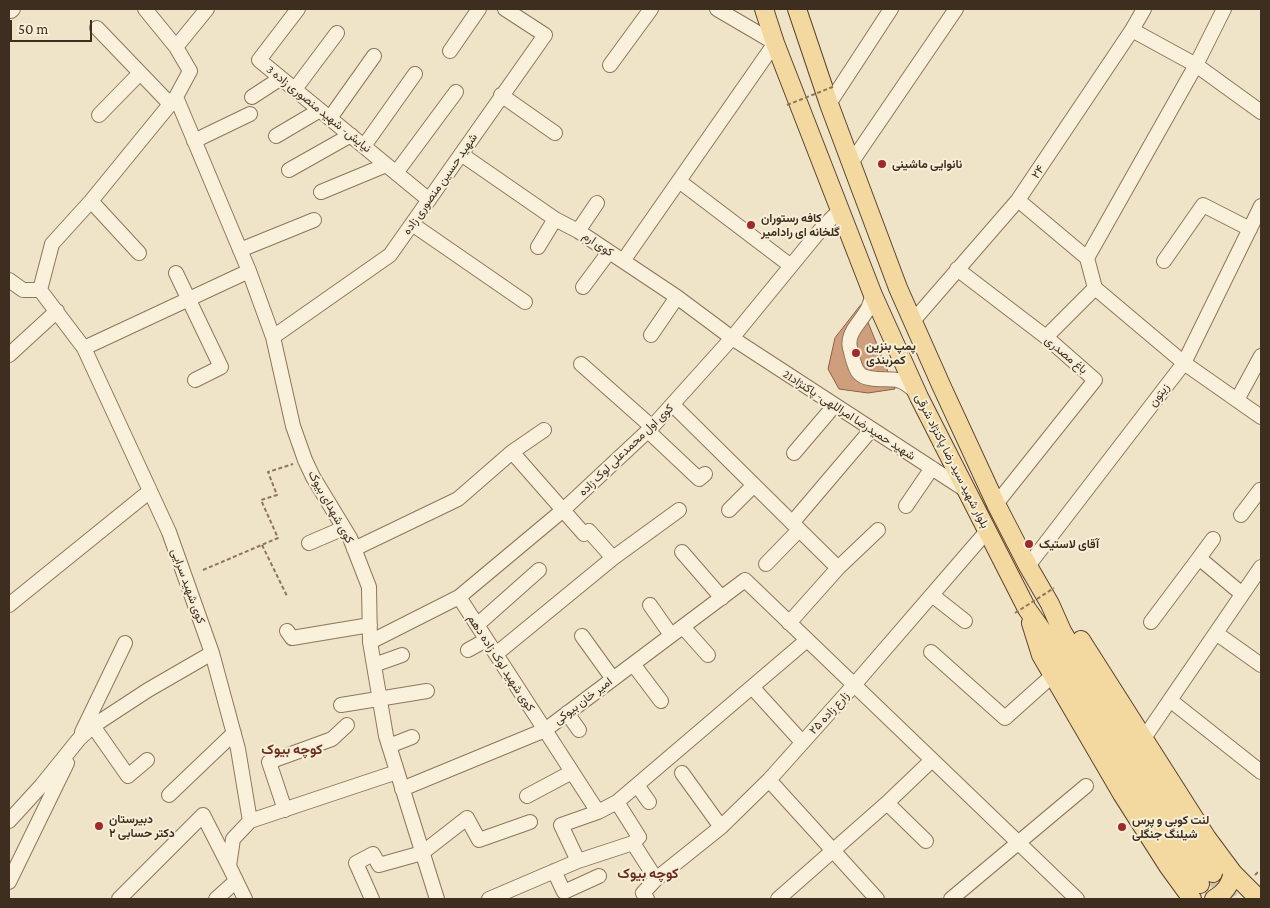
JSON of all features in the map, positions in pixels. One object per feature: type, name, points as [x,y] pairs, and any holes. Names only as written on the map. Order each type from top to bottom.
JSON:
[{"type":"main road","name":"بلوار شهید سید رضا پاکنژاد شرقی","points":[[764,9],[775,43],[872,292],[917,393],[987,531],[1020,609],[1049,640],[1118,761],[1202,885]]},
{"type":"main road","name":"بلوار شهید سید رضا پاکنژاد شرقی","points":[[797,9],[829,104],[898,288],[996,504],[1028,566],[1050,593],[1062,631],[1134,754],[1202,885]]},
{"type":"main road","points":[[1050,593],[1208,838],[1234,873],[1259,899]]},
{"type":"main road","points":[[1020,609],[1041,655],[1122,794],[1168,866],[1202,885]]},
{"type":"main road","points":[[1214,899],[1227,890],[1234,873]]},
{"type":"street","points":[[9,280],[23,290],[40,290],[52,244],[92,200],[173,100],[190,71],[176,47],[145,9]]},
{"type":"street","points":[[176,47],[207,9]]},
{"type":"street","name":"نیایش- شهید منصوری زاده 3","points":[[298,9],[259,60],[429,200]]},
{"type":"street","points":[[450,51],[479,9]]},
{"type":"street","name":"شهید حسین منصوری زاده","points":[[273,337],[390,255],[429,200],[545,34],[505,9]]},
{"type":"street","points":[[610,66],[651,9]]},
{"type":"street","points":[[623,261],[775,43],[717,9]]},
{"type":"street","points":[[829,104],[892,9]]},
{"type":"street","points":[[851,164],[956,9]]},
{"type":"street","name":"۲۴","points":[[913,321],[1018,200],[1132,30],[1144,9]]},
{"type":"street","points":[[1087,258],[1196,65],[1224,9]]},
{"type":"street","points":[[97,28],[140,73],[173,100]]},
{"type":"street","points":[[1132,30],[1196,65],[1261,112]]},
{"type":"street","points":[[294,89],[337,33]]},
{"type":"street","points":[[276,136],[325,114],[374,56]]},
{"type":"street","points":[[99,115],[140,73]]},
{"type":"street","points":[[364,146],[416,74]]},
{"type":"street","points":[[252,97],[281,78]]},
{"type":"street","points":[[321,192],[391,169],[456,92]]},
{"type":"street","points":[[502,95],[555,133]]},
{"type":"street","name":"کوی شهدای بیوک","points":[[173,100],[194,140],[249,271],[273,337],[293,426],[305,460],[344,528],[369,587],[370,642],[389,746],[437,899]]},
{"type":"street","points":[[194,140],[250,114]]},
{"type":"street","points":[[289,170],[351,135]]},
{"type":"street","name":"کوی ارم","points":[[461,154],[556,219],[623,261],[732,338]]},
{"type":"street","points":[[679,181],[791,266]]},
{"type":"street","points":[[92,200],[139,253]]},
{"type":"street","points":[[1018,200],[1087,258],[1095,288],[1184,363],[1261,417]]},
{"type":"street","points":[[578,232],[597,203]]},
{"type":"street","points":[[1164,261],[1203,204],[1250,229]]},
{"type":"street","name":"زیتون","points":[[1028,566],[1184,363],[1261,206]]},
{"type":"street","name":"کوی اول محمدعلی لوک زاده","points":[[370,642],[459,598],[562,511],[673,405],[732,338],[822,228],[840,210]]},
{"type":"street","points":[[538,248],[556,219]]},
{"type":"street","points":[[240,250],[314,220]]},
{"type":"street","points":[[412,224],[525,302]]},
{"type":"street","points":[[583,288],[609,252]]},
{"type":"street","name":"باغ مصدری","points":[[957,270],[1046,338],[1095,380],[996,504]]},
{"type":"street","points":[[84,348],[249,271]]},
{"type":"street","points":[[176,273],[221,367],[195,380]]},
{"type":"street","points":[[1046,338],[1095,288]]},
{"type":"street","name":"کوی شهید سرایی","points":[[40,290],[84,348],[169,532],[212,653],[238,749],[250,822]]},
{"type":"street","points":[[872,292],[871,304],[854,330],[849,344],[857,370],[860,375],[870,378],[898,380],[911,387],[917,393]]},
{"type":"street","points":[[651,335],[677,298]]},
{"type":"street","points":[[9,355],[57,311]]},
{"type":"street","name":"شهید حمیدرضا امراللهی- پاکنژاد21","points":[[732,338],[967,491]]},
{"type":"street","points":[[1237,400],[1261,356]]},
{"type":"street","points":[[581,364],[650,429],[699,479],[705,474]]},
{"type":"street","points":[[673,405],[838,568]]},
{"type":"street","points":[[794,453],[834,406]]},
{"type":"street","points":[[354,549],[458,499],[512,452],[544,430]]},
{"type":"street","points":[[766,564],[871,430]]},
{"type":"street","points":[[512,452],[562,511],[584,534],[590,531],[612,558]]},
{"type":"street","points":[[906,506],[932,468]]},
{"type":"street","points":[[729,510],[754,485]]},
{"type":"street","points":[[9,605],[150,491]]},
{"type":"street","points":[[1241,515],[1261,491]]},
{"type":"street","points":[[496,654],[612,558],[678,510]]},
{"type":"street","points":[[309,543],[344,528]]},
{"type":"street","points":[[878,530],[838,568],[789,623],[1077,899]]},
{"type":"street","name":"زارع زاده ۲۵","points":[[656,879],[721,827],[769,780],[987,531]]},
{"type":"street","points":[[1151,622],[1213,540]]},
{"type":"street","points":[[682,552],[722,598]]},
{"type":"street","points":[[1199,558],[1242,594]]},
{"type":"street","points":[[476,625],[539,570]]},
{"type":"street","points":[[1144,738],[1242,594],[1260,573]]},
{"type":"street","name":"امیر خان بیوکی","points":[[402,789],[545,730],[746,580],[789,623]]},
{"type":"street","points":[[932,594],[965,621]]},
{"type":"street","name":"کوی شهید لوک زاده دهم","points":[[459,598],[598,812]]},
{"type":"street","points":[[650,605],[671,636]]},
{"type":"street","points":[[287,631],[292,638],[370,626]]},
{"type":"street","points":[[683,627],[708,655]]},
{"type":"street","points":[[1216,633],[1261,666]]},
{"type":"street","points":[[582,636],[613,679]]},
{"type":"street","points":[[468,650],[486,640]]},
{"type":"street","points":[[578,861],[561,825],[598,812],[616,802],[807,640]]},
{"type":"street","points":[[9,882],[125,643]]},
{"type":"street","points":[[931,652],[1005,718],[1053,675]]},
{"type":"street","points":[[9,821],[42,786],[79,739],[93,726],[148,690],[212,653]]},
{"type":"street","points":[[374,665],[402,655]]},
{"type":"street","points":[[632,664],[661,701]]},
{"type":"street","points":[[752,687],[802,742]]},
{"type":"street","points":[[341,705],[427,691]]},
{"type":"street","points":[[1170,700],[1261,772]]},
{"type":"street","points":[[567,713],[578,730]]},
{"type":"street","points":[[285,810],[269,762],[332,739],[347,725]]},
{"type":"street","points":[[93,726],[128,776],[147,760]]},
{"type":"street","points":[[169,795],[234,733]]},
{"type":"street","points":[[389,746],[412,737]]},
{"type":"street","points":[[778,899],[887,803],[932,760]]},
{"type":"street","points":[[229,866],[233,839],[250,822],[397,772]]},
{"type":"street","points":[[527,796],[572,772]]},
{"type":"street","points":[[682,774],[721,827]]},
{"type":"street","points":[[769,780],[878,899]]},
{"type":"street","points":[[637,785],[649,802]]},
{"type":"street","points":[[959,897],[1017,843],[1086,786]]},
{"type":"street","points":[[489,899],[578,861],[633,844],[638,838],[616,802]]},
{"type":"street","points":[[887,803],[926,841]]},
{"type":"street","points":[[118,899],[202,815],[245,899]]},
{"type":"street","points":[[372,899],[356,863],[373,854],[380,865],[422,853],[467,818],[479,840],[530,822]]},
{"type":"street","points":[[633,844],[656,879],[643,893],[647,899]]},
{"type":"street","points":[[554,871],[564,892],[599,876]]},
{"type":"street","points":[[216,899],[236,881]]},
{"type":"path","points":[[787,105],[835,86]]},
{"type":"path","points":[[203,570],[278,538],[261,500],[277,495],[268,472],[305,460]]},
{"type":"path","points":[[262,545],[286,596]]},
{"type":"path","points":[[1020,609],[1050,593]]},
{"type":"building","name":"پمپ بنزین کمربندی","points":[[861,305],[895,389],[868,393],[839,389],[828,369],[835,338]]},
{"type":"tunnel","points":[[1213,873],[1230,899]]},
{"type":"place","name":"نانوایی ماشینی","points":[[882,164]]},
{"type":"place","name":"کافه رستوران گلخانه ای رادامیر","points":[[751,225]]},
{"type":"place","name":"پمپ بنزین کمربندی","points":[[856,353]]},
{"type":"place","name":"آقای لاستیک","points":[[1029,544]]},
{"type":"place","name":"دبیرستان دکتر حسابی ۲","points":[[99,826]]},
{"type":"place","name":"لنت کوبی و پرس شیلنگ‌ جنگلی","points":[[1122,827]]},
{"type":"district","name":"کوچه بیوک","points":[[292,750]]},
{"type":"district","name":"کوچه بیوک","points":[[648,874]]}]
